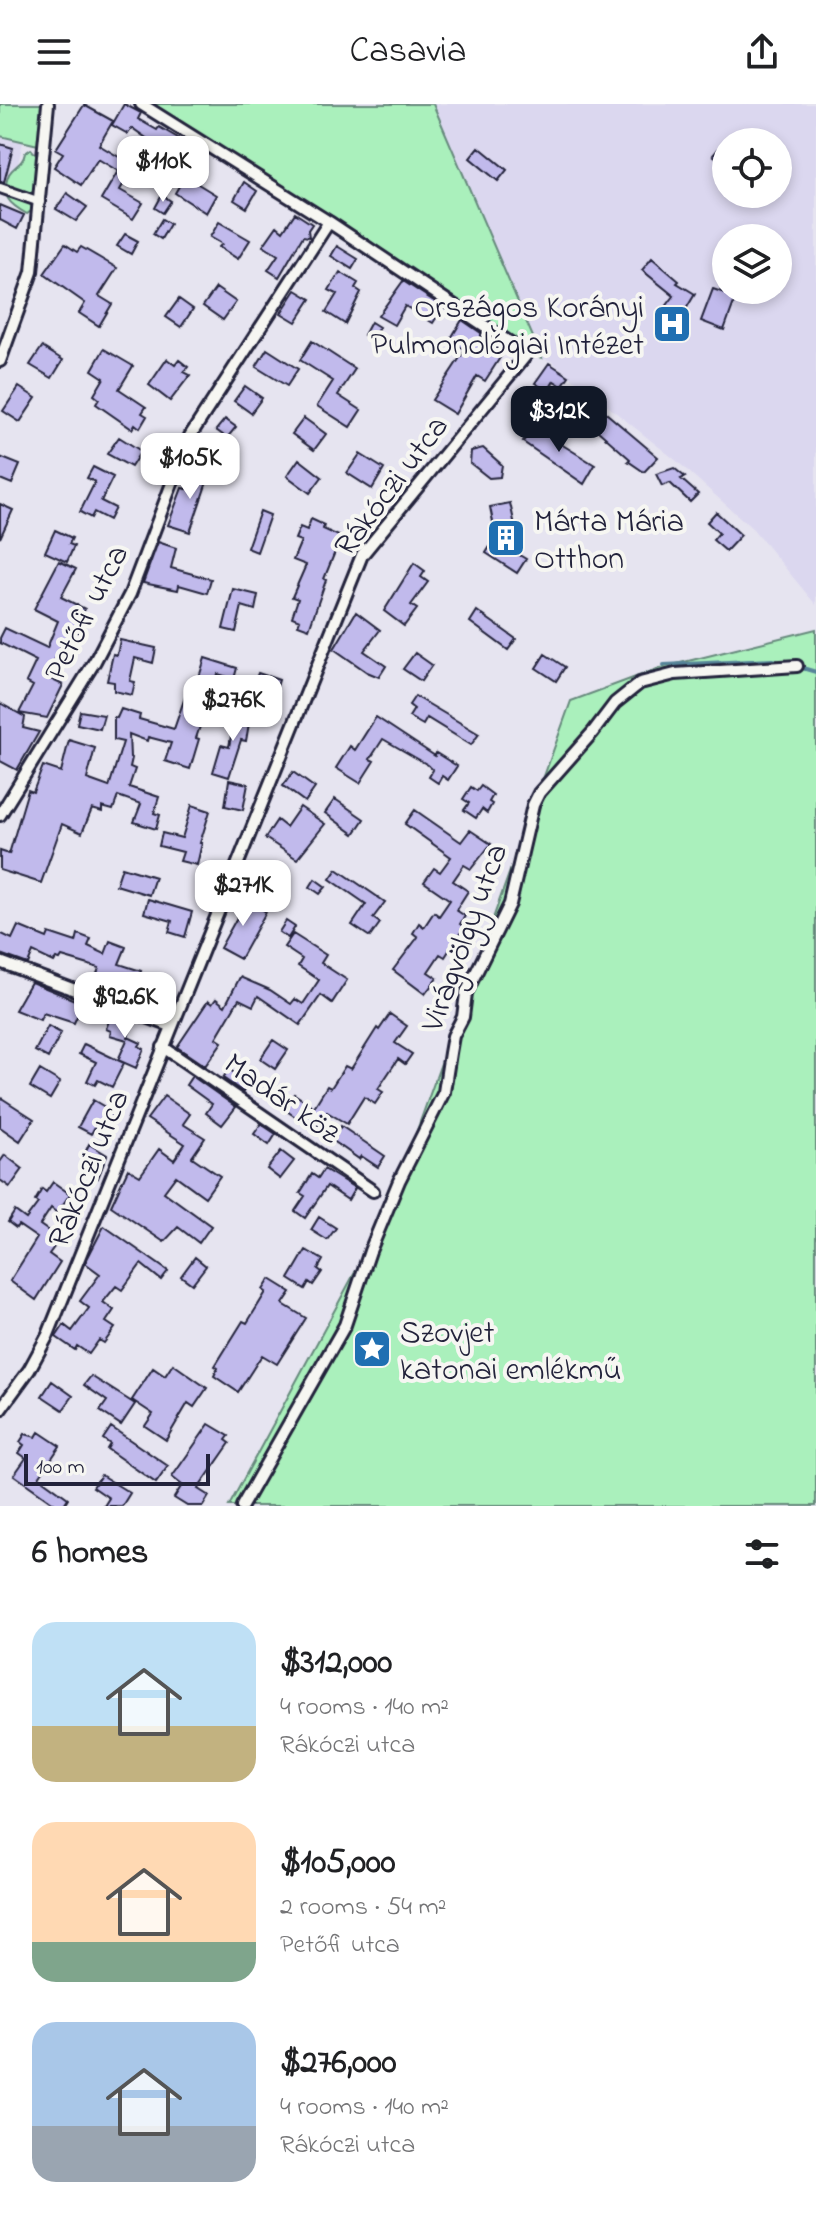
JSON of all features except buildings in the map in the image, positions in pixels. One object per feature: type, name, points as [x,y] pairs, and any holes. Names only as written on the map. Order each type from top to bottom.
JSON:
[{"type":"street","points":[[0,361],[32,272],[48,104]]},
{"type":"street","points":[[141,104],[329,222]]},
{"type":"street","points":[[0,188],[40,202]]},
{"type":"street","name":"Rákóczi utca","points":[[0,1410],[29,1370],[48,1335],[362,555],[527,354],[329,222]]},
{"type":"street","name":"Petőfi utca","points":[[0,815],[95,661],[130,594],[190,436],[329,222]]},
{"type":"street","name":"Virágvölgy utca","points":[[242,1506],[345,1325],[370,1251],[399,1181],[444,1092],[451,1045],[463,1017],[466,993],[510,904],[533,805],[539,793],[615,703],[640,683],[675,674],[797,666]]},
{"type":"street","points":[[0,962],[171,1026]]},
{"type":"street","name":"Madár köz","points":[[163,1047],[373,1191]]},
{"type":"shaded area","name":"Országos Korányi Pulmonológiai Intézet","points":[[433,104],[816,104],[816,605],[753,529],[678,462],[551,361],[542,358]]},
{"type":"shaded area","points":[[0,136],[23,142],[14,181],[0,177]]},
{"type":"green space","points":[[0,104],[42,104],[38,145],[0,136]]},
{"type":"green space","points":[[141,104],[433,104],[542,358],[527,354]]},
{"type":"green space","points":[[31,149],[38,157],[31,211],[27,214],[11,203],[5,188],[9,174]]},
{"type":"green space","points":[[816,629],[816,1506],[229,1506],[388,1211],[571,701],[660,668]]},
{"type":"waterway","points":[[664,665],[772,660],[783,663]]},
{"type":"waterway","points":[[799,667],[816,672]]},
{"type":"place","name":"Országos Korányi Pulmonológiai Intézet","points":[[672,324]]},
{"type":"place","name":"Márta Mária Otthon","points":[[506,538]]},
{"type":"place","name":"Szovjet katonai emlékmű","points":[[372,1349]]}]
